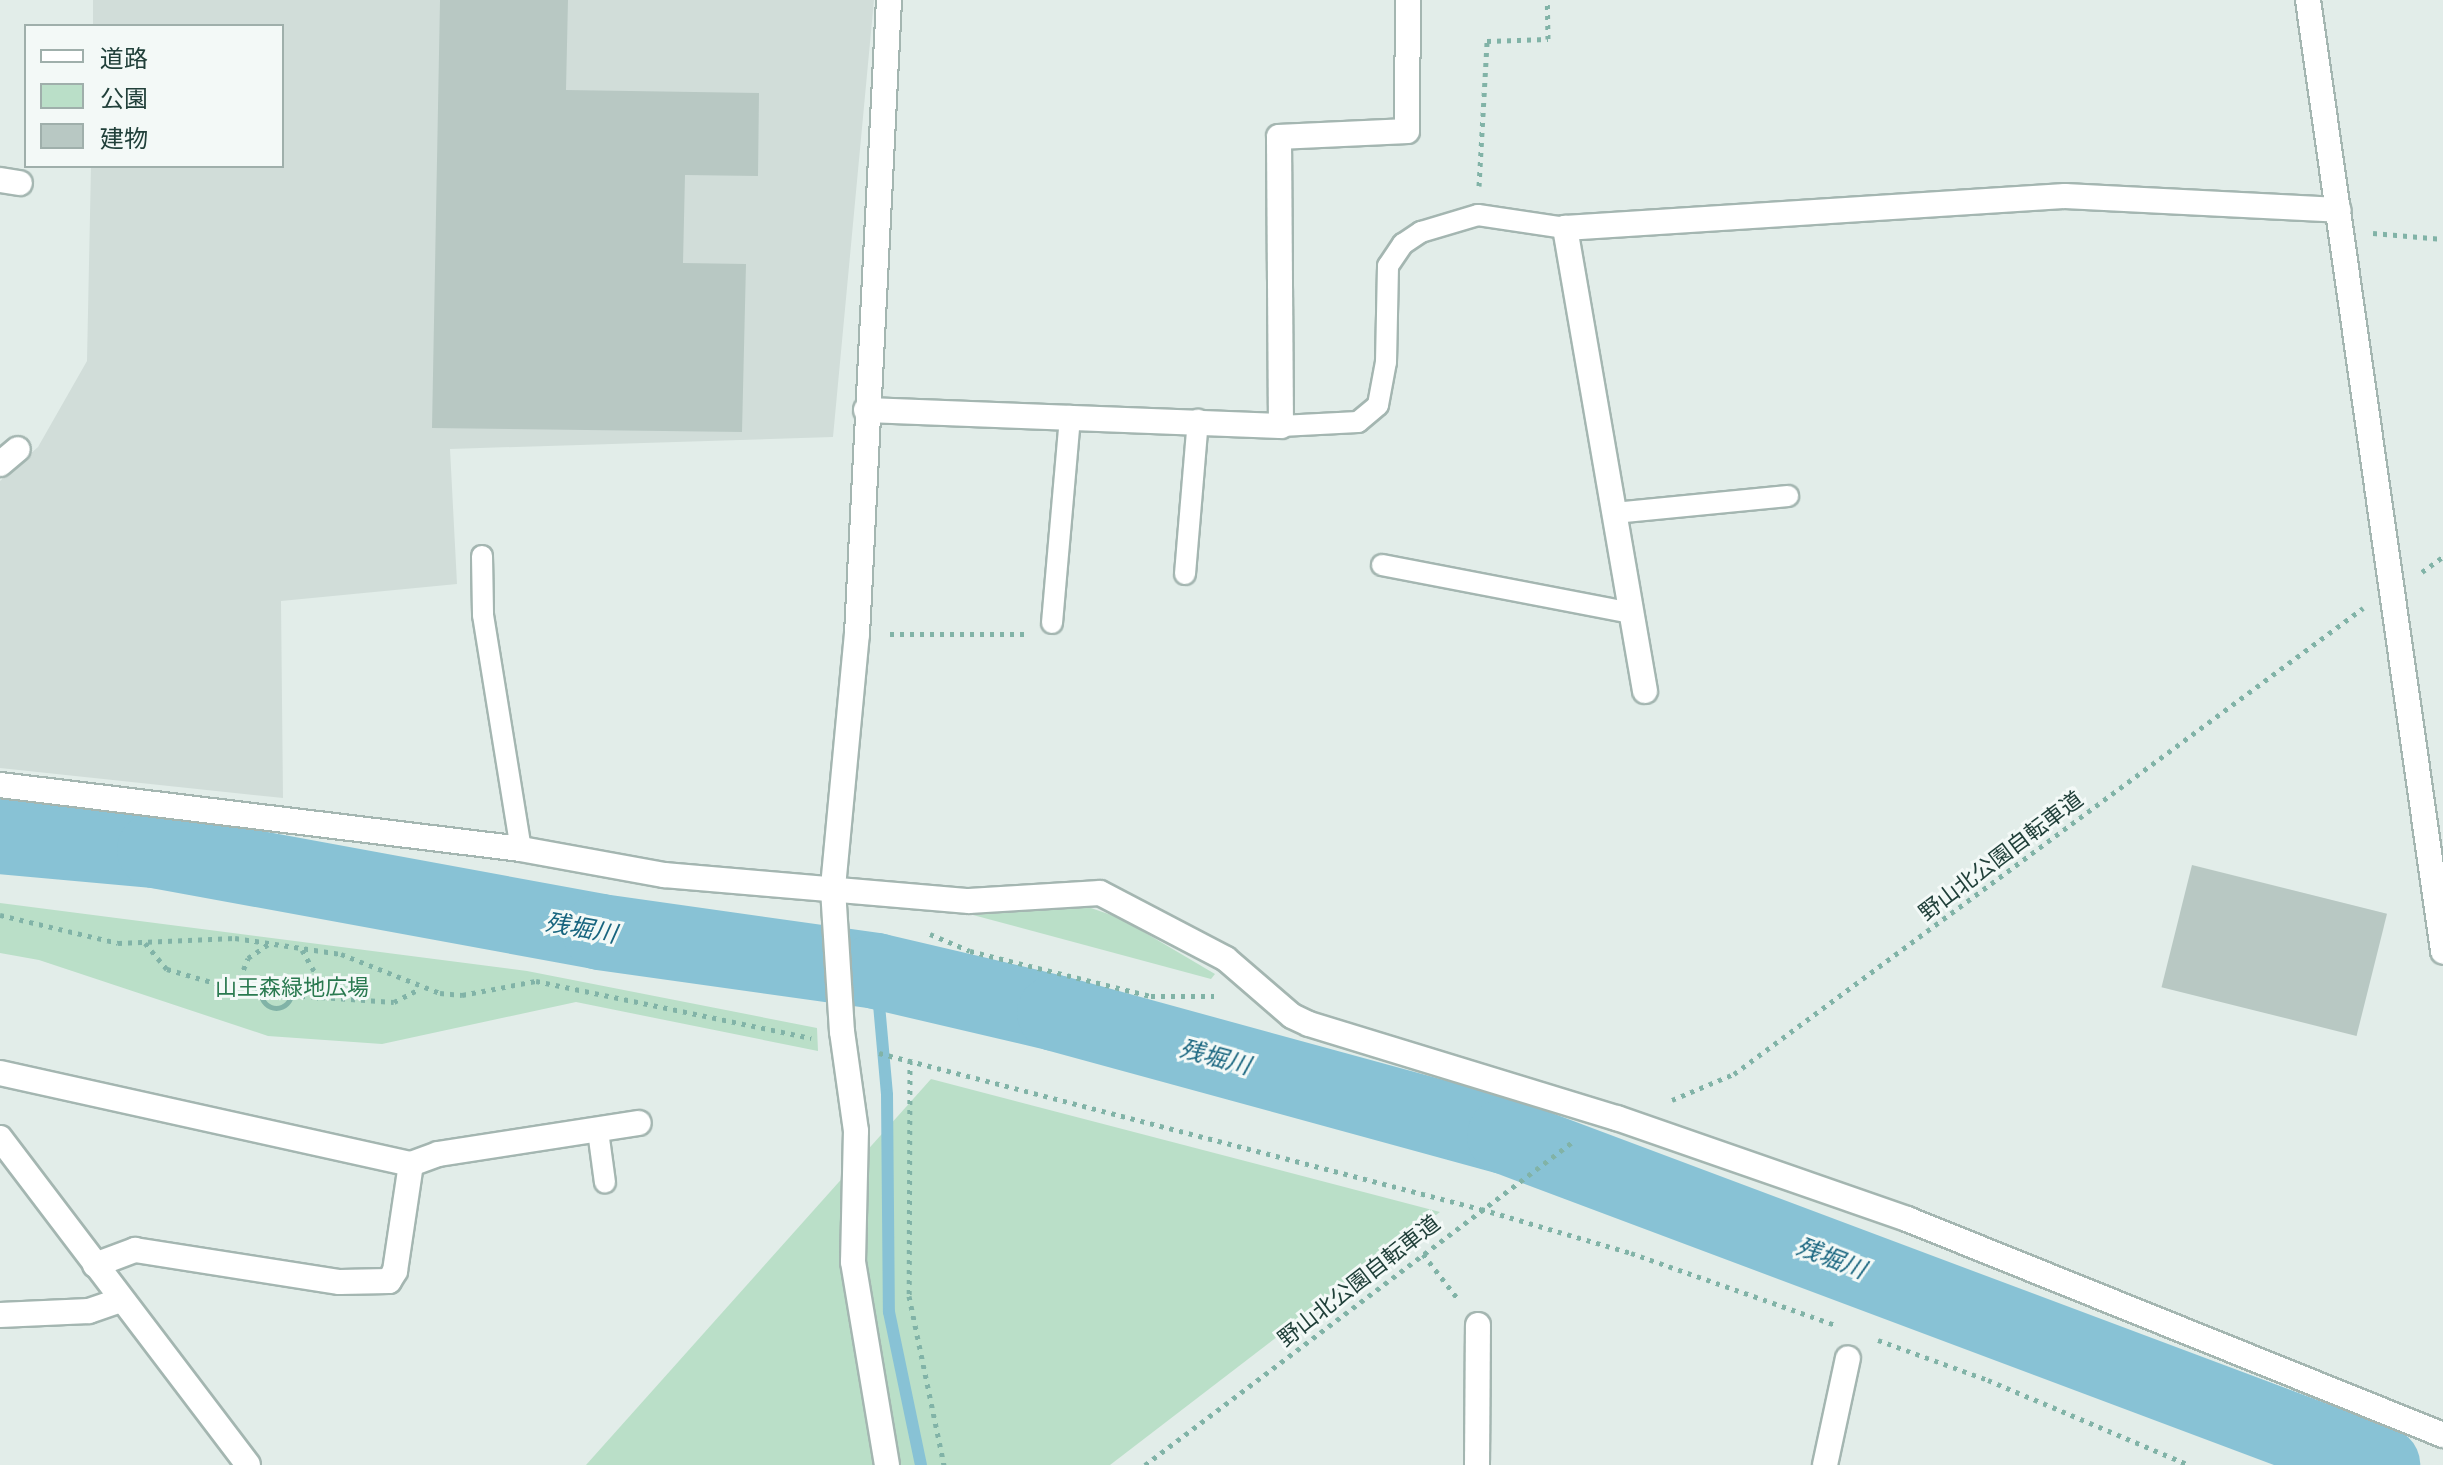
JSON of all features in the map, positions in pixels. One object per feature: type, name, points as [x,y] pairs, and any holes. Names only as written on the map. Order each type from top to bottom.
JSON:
[{"type":"street","points":[[887,1465],[853,1262],[856,1131],[842,1032],[833,887],[857,634],[889,0]]},
{"type":"street","points":[[866,410],[1198,420],[1281,426],[1279,137],[1407,131],[1408,0]]},
{"type":"street","points":[[2308,0],[2443,951]]},
{"type":"street","points":[[1645,691],[1565,228],[2065,196],[2339,210]]},
{"type":"street","points":[[0,785],[521,849],[664,875],[969,901],[1100,893],[1226,959],[1292,1016],[1309,1024],[1617,1118],[1907,1219],[2443,1435]]},
{"type":"street","points":[[0,1073],[411,1164],[438,1154],[639,1123]]},
{"type":"street","points":[[0,1138],[248,1465]]},
{"type":"street","points":[[95,1265],[135,1250],[340,1282],[389,1281],[395,1271],[411,1164]]},
{"type":"street","points":[[0,1315],[89,1311],[121,1300]]},
{"type":"street","points":[[1477,1465],[1478,1325]]},
{"type":"street","points":[[1825,1465],[1848,1358]]},
{"type":"lane","points":[[1281,426],[1358,422],[1378,405],[1386,362],[1388,266],[1403,244],[1421,232],[1478,215],[1565,228]]},
{"type":"lane","points":[[1052,623],[1070,416]]},
{"type":"lane","points":[[1185,574],[1198,420]]},
{"type":"lane","points":[[1614,513],[1788,496]]},
{"type":"lane","points":[[482,556],[483,615],[521,849]]},
{"type":"lane","points":[[1382,565],[1631,613]]},
{"type":"lane","points":[[598,1131],[605,1183]]},
{"type":"path","points":[[1478,215],[1487,41],[1548,39],[1547,0]]},
{"type":"path","points":[[2342,236],[2382,232],[2443,239]]},
{"type":"path","points":[[2422,572],[2443,557]]},
{"type":"path","name":"野山北公園自転車道","points":[[1658,1105],[1734,1074],[2364,607]]},
{"type":"path","points":[[857,634],[1035,634],[1052,623]]},
{"type":"path","points":[[0,915],[118,943],[235,938],[301,949],[362,961],[419,989],[462,995],[536,981],[817,1039]]},
{"type":"path","points":[[926,931],[970,951],[1151,996],[1212,995]]},
{"type":"path","points":[[144,942],[167,969],[236,988],[261,990]]},
{"type":"path","points":[[236,988],[248,958],[269,944]]},
{"type":"path","points":[[301,949],[317,976],[320,1001]]},
{"type":"path","points":[[291,995],[287,1004],[273,1008],[262,999],[261,990],[271,978],[281,978],[291,995],[320,1001],[394,1002],[419,989]]},
{"type":"path","points":[[898,1058],[1481,1209],[1631,1253],[1845,1329]]},
{"type":"path","points":[[910,1060],[909,1296],[944,1465]]},
{"type":"path","name":"野山北公園自転車道","points":[[1145,1465],[1582,1135]]},
{"type":"path","points":[[1423,1254],[1453,1291]]},
{"type":"path","points":[[1873,1339],[1988,1380],[2189,1465]]},
{"type":"shaded area","points":[[93,0],[874,0],[833,437],[450,449],[457,584],[281,601],[283,798],[0,768],[0,481],[38,447],[87,361],[91,168],[284,168],[284,24],[93,24]]},
{"type":"green space","name":"山王森緑地広場","points":[[0,903],[527,971],[817,1028],[818,1051],[576,1002],[382,1044],[268,1036],[39,960],[0,953]]},
{"type":"green space","points":[[1088,907],[1120,918],[1215,974],[1211,979],[973,915]]},
{"type":"green space","points":[[931,1079],[1440,1212],[1110,1465],[586,1465]]},
{"type":"building","points":[[440,0],[568,0],[566,90],[759,93],[758,176],[685,175],[683,263],[746,264],[742,432],[432,428]]},
{"type":"building","points":[[2192,865],[2387,914],[2357,1036],[2162,987]]},
{"type":"waterway","name":"残堀川","points":[[0,836],[155,850],[600,932],[876,971],[1055,1013],[1505,1136],[2382,1465]]},
{"type":"waterway","points":[[876,971],[887,1095],[889,1312],[921,1465]]}]
